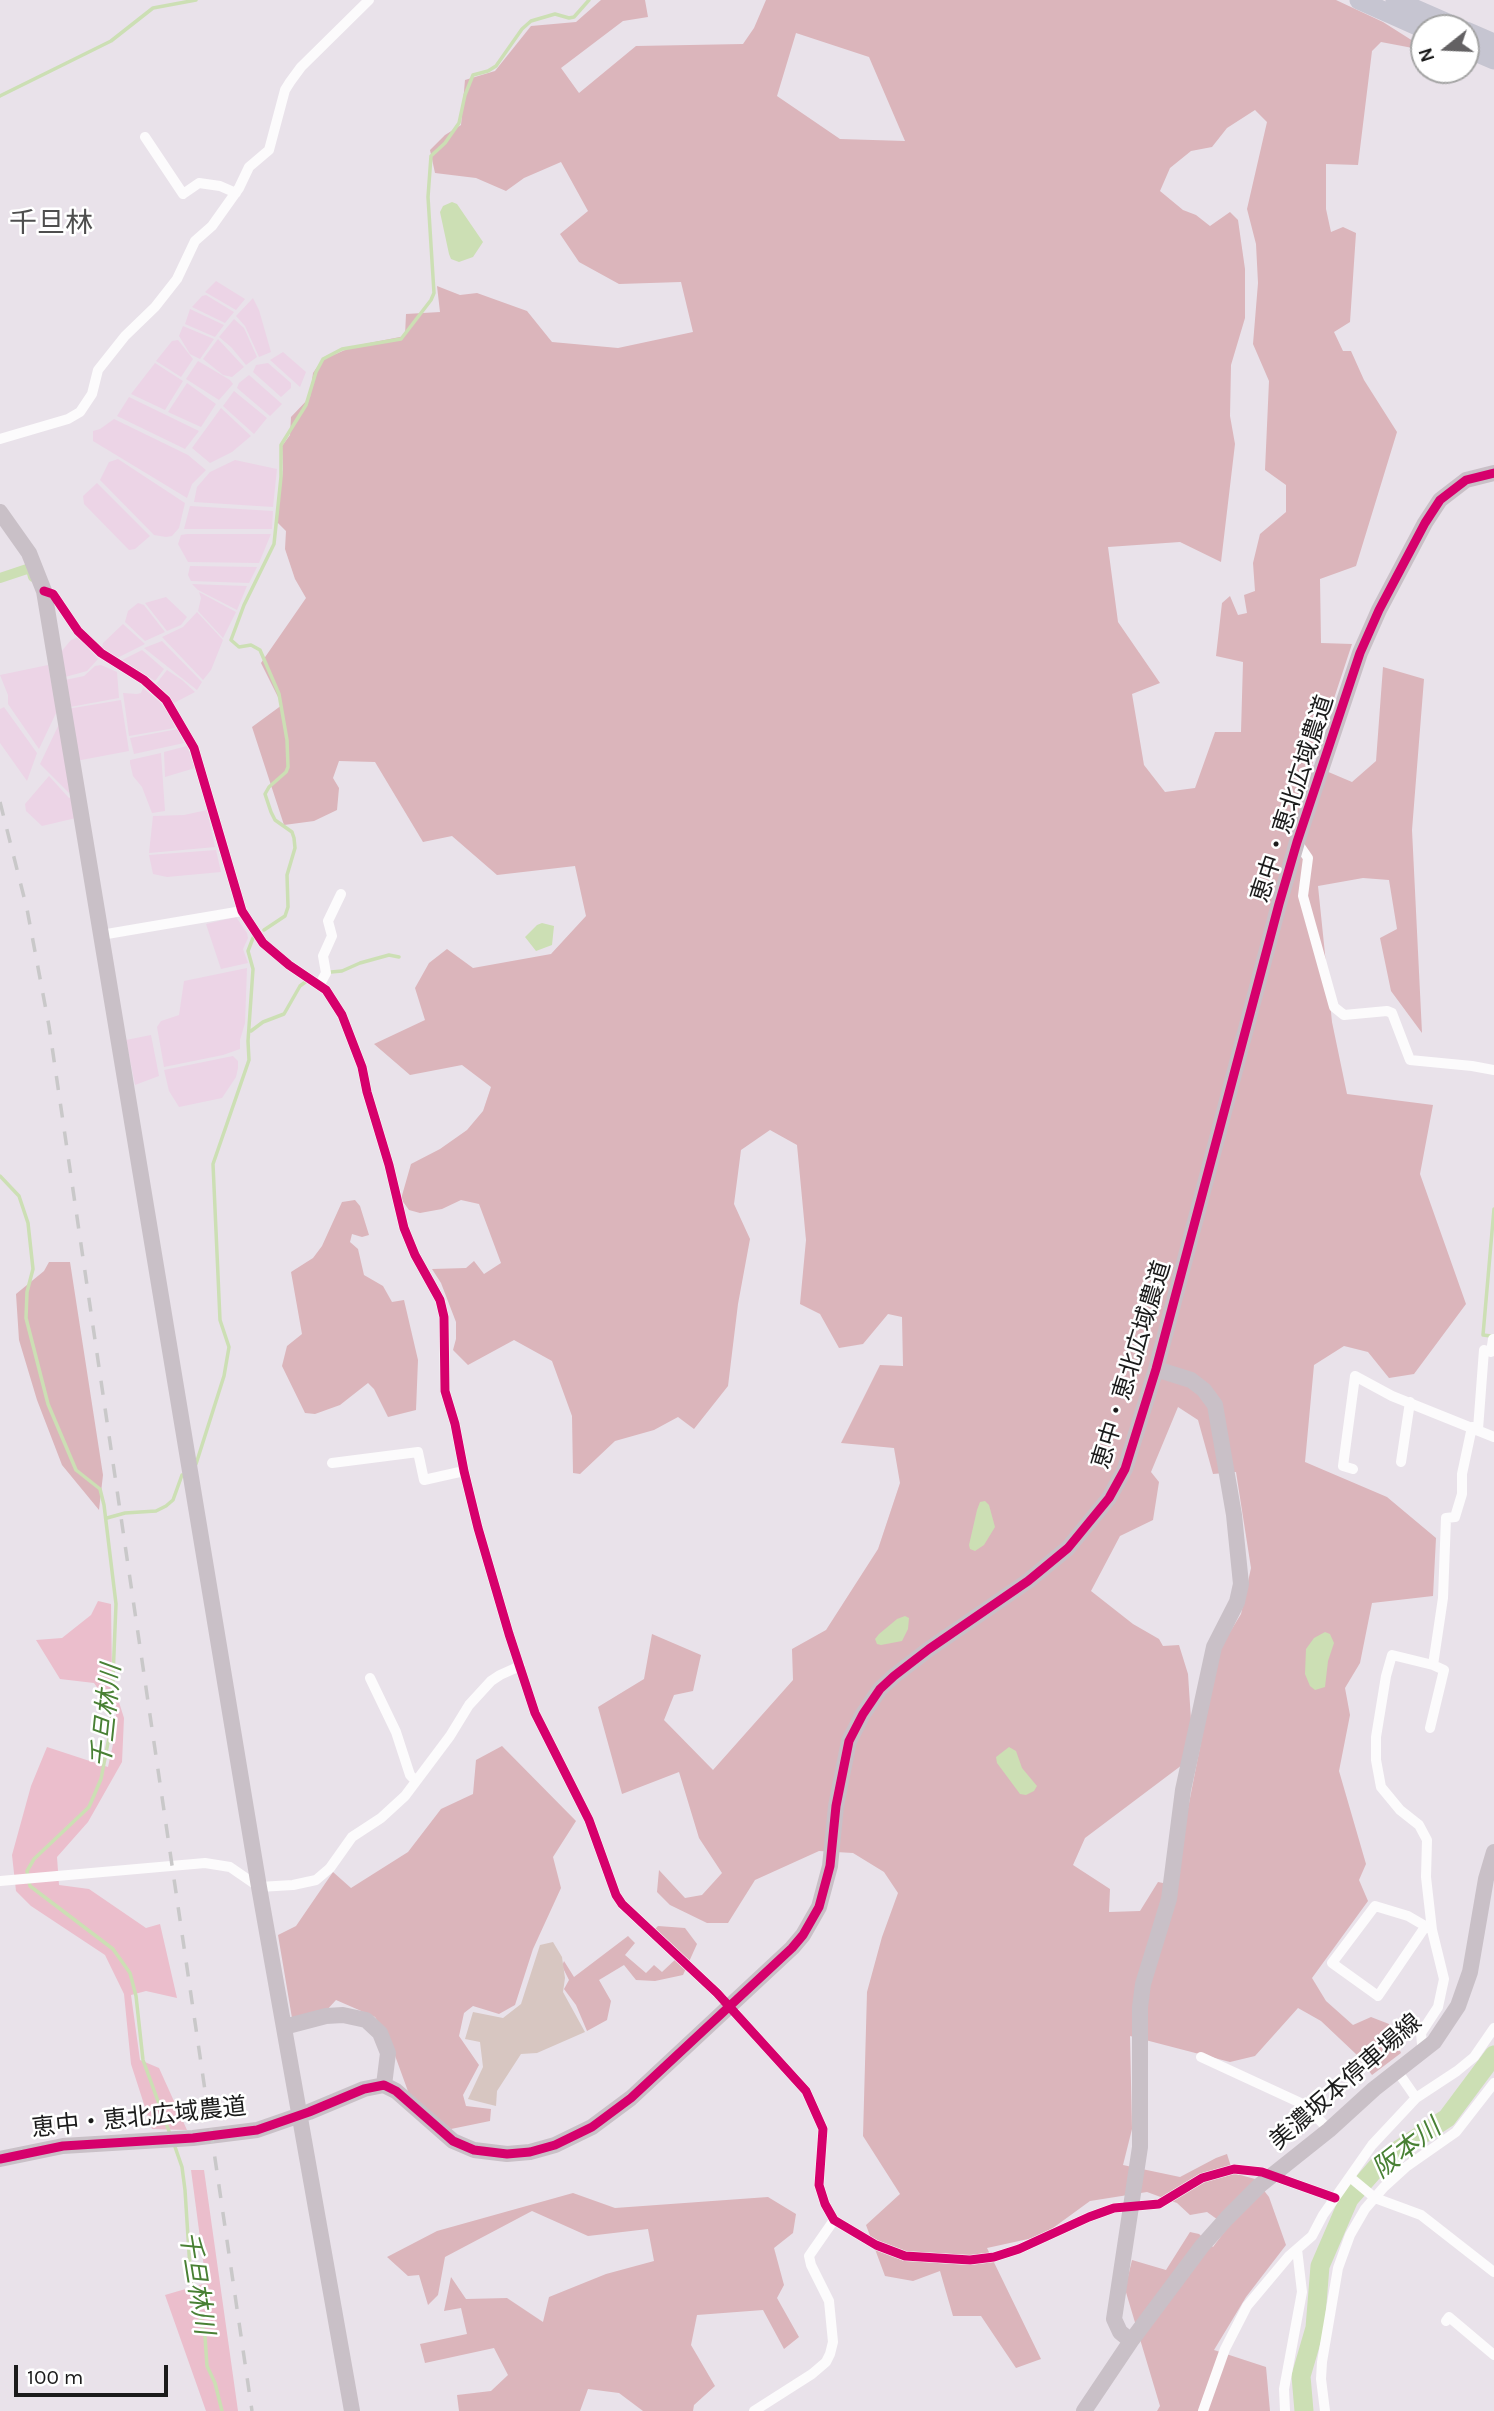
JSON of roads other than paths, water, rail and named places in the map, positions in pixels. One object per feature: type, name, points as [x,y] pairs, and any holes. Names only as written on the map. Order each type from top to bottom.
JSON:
[{"type":"highway","points":[[1359,0],[1410,23]]},
{"type":"highway","points":[[1395,0],[1427,14]]},
{"type":"street","points":[[0,439],[68,419],[80,412],[92,394],[98,370],[177,279],[195,241],[212,226],[236,193],[248,167],[269,150],[285,90],[290,82],[301,67],[367,1]]},
{"type":"street","points":[[145,138],[183,194],[200,183],[220,186],[236,193]]},
{"type":"street","name":"恵中・恵北広域農道","points":[[0,2159],[43,2148],[229,2135],[257,2130],[364,2089],[384,2085],[396,2091],[442,2133],[464,2146],[495,2154],[530,2152],[568,2140],[604,2120],[792,1948],[819,1908],[830,1866],[836,1807],[849,1741],[880,1689],[929,1649],[1028,1581],[1069,1548],[1109,1498],[1125,1469],[1156,1369],[1268,942],[1297,842],[1360,653],[1385,599],[1440,500],[1466,480],[1494,473]]},
{"type":"street","points":[[0,512],[29,553],[44,592],[259,1887],[352,2411]]},
{"type":"street","points":[[44,592],[53,594],[78,631],[101,653],[145,680],[166,700],[194,748],[204,775],[242,911],[263,943],[289,965],[320,984],[333,998],[354,1043],[406,1235],[440,1300],[444,1317],[445,1391],[509,1634],[536,1713],[589,1820],[616,1895],[622,1904],[717,1993],[806,2091],[824,2137],[819,2185],[834,2220],[876,2245],[905,2256],[970,2260],[994,2257],[1019,2249],[1114,2208],[1158,2204],[1202,2178],[1234,2169],[1262,2172],[1335,2198]]},
{"type":"street","points":[[1297,842],[1308,858],[1303,896],[1334,1007],[1344,1015],[1387,1011],[1392,1013],[1410,1060],[1494,1070]]},
{"type":"street","points":[[320,984],[326,973],[323,956],[332,936],[328,920],[341,894]]},
{"type":"street","points":[[101,935],[242,911]]},
{"type":"street","points":[[1433,1665],[1443,1598],[1446,1518],[1455,1517],[1462,1494],[1462,1474],[1475,1428],[1484,1350],[1491,1352],[1493,1339]]},
{"type":"street","points":[[1131,2341],[1120,2332],[1114,2319],[1140,2147],[1140,2007],[1143,1984],[1169,1899],[1182,1790],[1214,1647],[1237,1602],[1241,1584],[1233,1504],[1215,1405],[1204,1390],[1191,1380],[1156,1369]]},
{"type":"street","points":[[1353,1469],[1343,1466],[1355,1376],[1494,1437]]},
{"type":"street","points":[[1401,1462],[1410,1402]]},
{"type":"street","points":[[331,1463],[418,1452],[424,1480],[464,1471]]},
{"type":"street","points":[[1426,2048],[1422,2043],[1421,2032],[1438,2007],[1444,1979],[1428,1928],[1427,1840],[1419,1825],[1400,1810],[1381,1787],[1376,1760],[1379,1712],[1392,1656],[1444,1670],[1430,1728]]},
{"type":"street","points":[[0,1881],[205,1863],[230,1867],[259,1887],[293,1885],[316,1880],[330,1868],[352,1837],[381,1818],[405,1796],[450,1736],[465,1711],[491,1681],[520,1667]]},
{"type":"street","points":[[370,1678],[396,1732],[410,1775],[416,1781]]},
{"type":"street","name":"美濃坂本停車場線","points":[[1084,2411],[1131,2341],[1202,2246],[1260,2185],[1434,2042],[1458,2006],[1470,1972],[1486,1878],[1494,1852]]},
{"type":"street","points":[[1375,1906],[1408,1916],[1428,1928],[1378,1996],[1332,1963],[1375,1906]]},
{"type":"street","points":[[284,2028],[326,2016],[343,2015],[366,2020],[380,2033],[388,2053],[384,2085]]},
{"type":"street","points":[[1203,2411],[1235,2326],[1255,2296],[1312,2236],[1335,2198],[1353,2180],[1372,2145],[1416,2098],[1474,2057],[1494,2028]]},
{"type":"street","points":[[1201,2057],[1305,2105],[1329,2130]]},
{"type":"street","points":[[1398,2072],[1416,2098]]},
{"type":"street","points":[[1325,2411],[1322,2362],[1338,2269],[1350,2235],[1374,2197],[1395,2176],[1456,2132],[1494,2083]]},
{"type":"street","points":[[1353,2180],[1374,2197],[1421,2215],[1494,2271]]},
{"type":"street","points":[[754,2411],[811,2374],[826,2362],[831,2354],[833,2342],[829,2301],[809,2256],[834,2220]]},
{"type":"street","points":[[1284,2411],[1284,2389],[1302,2292],[1297,2249]]},
{"type":"street","points":[[1446,2321],[1449,2317],[1494,2355]]},
{"type":"waterway","points":[[0,96],[111,41],[153,8],[196,0]]},
{"type":"waterway","points":[[264,930],[285,916],[288,907],[287,875],[295,848],[294,838],[292,832],[275,820],[265,794],[286,772],[287,740],[279,694],[260,650],[251,645],[239,647],[231,640],[244,605],[274,544],[281,477],[281,445],[306,405],[323,359],[342,349],[401,339],[431,300],[434,293],[428,197],[431,156],[445,143],[459,123],[473,75],[496,66],[522,29],[531,21],[555,14],[574,17],[589,0]]},
{"type":"waterway","points":[[0,578],[27,569],[31,570],[33,577]]},
{"type":"waterway","points":[[196,1464],[224,1376],[229,1347],[220,1320],[213,1164],[249,1060],[253,969],[248,951],[253,938]]},
{"type":"waterway","points":[[331,972],[342,971],[389,955],[399,957]]},
{"type":"waterway","points":[[251,1031],[263,1022],[284,1014],[300,986],[308,980]]},
{"type":"waterway","name":"千旦林川","points":[[0,1176],[19,1196],[28,1223],[33,1269],[27,1292],[26,1318],[48,1404],[76,1470],[100,1489],[116,1604],[111,1727],[101,1779],[89,1807],[34,1859],[27,1871],[30,1886],[113,1949],[130,1973],[136,1996],[143,2060],[170,2134]]},
{"type":"waterway","points":[[1491,1336],[1483,1335],[1494,1209]]},
{"type":"waterway","points":[[107,1518],[125,1513],[156,1511],[166,1506],[173,1500],[182,1475]]},
{"type":"waterway","name":"阪本川","points":[[1304,2411],[1301,2376],[1315,2328],[1320,2266],[1349,2199],[1383,2160],[1447,2118],[1494,2055]]},
{"type":"waterway","name":"千旦林川","points":[[174,2144],[182,2167],[185,2190],[191,2284],[205,2337],[207,2366],[215,2383],[222,2411]]},
{"type":"railway","points":[[0,802],[27,909],[49,1026],[252,2411]]},
{"type":"district","name":"千旦林","points":[[51,224]]}]
